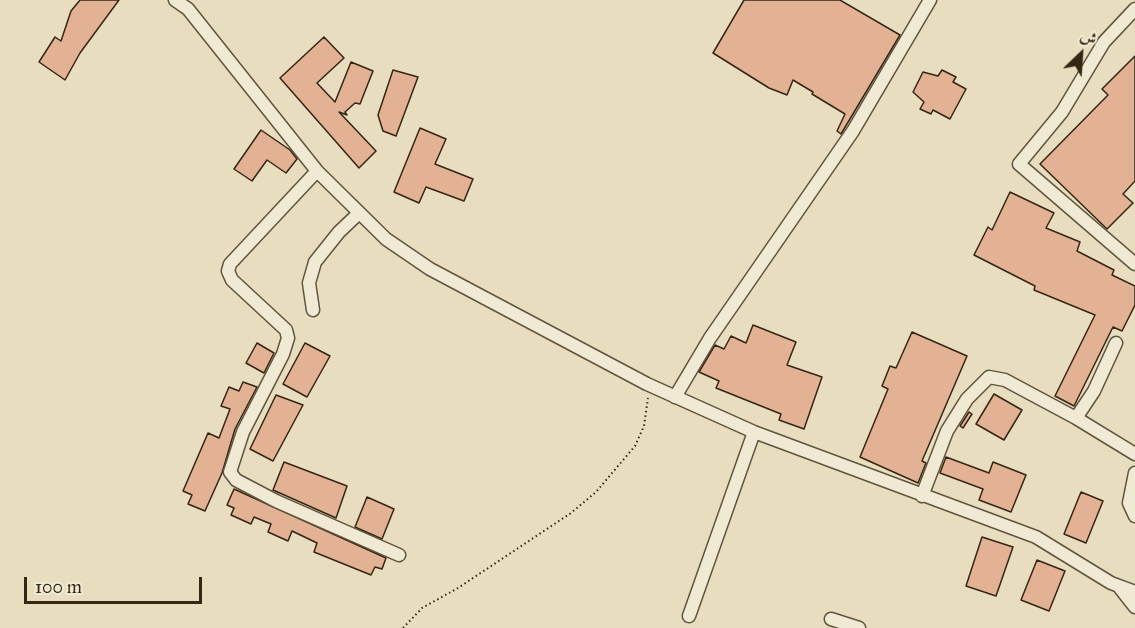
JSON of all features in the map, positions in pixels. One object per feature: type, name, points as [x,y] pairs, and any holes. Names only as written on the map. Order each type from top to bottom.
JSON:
[{"type":"street","points":[[175,0],[191,4],[317,171],[386,239],[430,269],[675,397],[754,432],[1036,537],[1120,588],[1135,592]]},
{"type":"street","points":[[675,397],[710,338],[853,131],[930,0]]},
{"type":"street","points":[[1135,9],[1104,42],[1062,112],[1019,164],[1135,264]]},
{"type":"street","points":[[317,171],[230,264],[228,271],[232,280],[286,330],[288,339],[283,354],[243,432],[230,472],[237,480],[276,501],[399,555]]},
{"type":"street","points":[[313,310],[309,284],[315,262],[339,232],[359,213]]},
{"type":"street","points":[[1076,418],[1094,391],[1116,343]]},
{"type":"street","points":[[922,496],[947,431],[967,399],[989,377],[1005,380],[1076,418],[1135,454]]},
{"type":"street","points":[[689,616],[754,432]]},
{"type":"street","points":[[1135,473],[1129,503],[1135,516]]},
{"type":"street","points":[[1120,588],[1135,607]]},
{"type":"street","points":[[831,619],[859,628]]},
{"type":"path","points":[[403,628],[422,608],[458,588],[571,513],[602,486],[629,455],[640,436],[648,404],[647,384]]},
{"type":"building","points":[[80,0],[119,0],[80,53],[65,80],[39,62],[55,37],[61,41],[71,11]]},
{"type":"building","points":[[744,0],[840,0],[900,35],[841,134],[837,131],[845,114],[812,94],[813,92],[793,80],[787,95],[769,88],[713,53]]},
{"type":"building","points":[[324,37],[344,58],[317,83],[335,102],[351,62],[373,71],[360,104],[355,103],[345,112],[347,115],[339,112],[376,151],[359,168],[280,78]]},
{"type":"building","points":[[1135,56],[1135,181],[1123,194],[1133,203],[1107,229],[1040,164],[1108,95],[1102,89]]},
{"type":"building","points":[[393,70],[418,77],[396,136],[383,131],[378,115]]},
{"type":"building","points":[[942,70],[956,77],[953,82],[966,89],[950,119],[933,110],[931,114],[920,109],[924,102],[913,92],[923,72],[938,76]]},
{"type":"building","points":[[420,128],[446,139],[435,164],[473,179],[464,201],[426,187],[419,203],[394,192]]},
{"type":"building","points":[[261,130],[290,150],[297,159],[286,173],[267,160],[252,181],[234,169]]},
{"type":"building","points":[[1010,192],[1054,213],[1046,228],[1080,242],[1077,251],[1114,270],[1112,275],[1135,286],[1135,305],[1122,331],[1113,327],[1074,406],[1055,396],[1095,315],[1034,290],[1035,286],[974,255],[988,227],[992,230]]},
{"type":"building","points":[[753,325],[796,342],[787,365],[822,377],[804,429],[779,420],[781,414],[716,388],[719,381],[699,372],[715,345],[724,349],[731,336],[746,343]]},
{"type":"building","points":[[912,332],[967,356],[922,461],[926,463],[918,483],[860,457],[888,389],[882,386],[890,366],[896,368]]},
{"type":"building","points":[[257,343],[274,353],[264,373],[246,363]]},
{"type":"building","points":[[305,343],[330,356],[307,397],[283,384]]},
{"type":"building","points":[[243,382],[257,387],[235,429],[222,473],[205,511],[188,504],[192,495],[183,491],[208,433],[219,438],[230,409],[221,406],[229,387],[239,391]]},
{"type":"building","points":[[994,394],[1022,410],[1004,440],[976,424]]},
{"type":"building","points":[[276,395],[303,405],[273,461],[250,449]]},
{"type":"building","points":[[969,412],[972,414],[963,428],[960,426]]},
{"type":"building","points":[[946,457],[989,473],[993,462],[1026,475],[1011,512],[979,500],[983,489],[940,473]]},
{"type":"building","points":[[284,462],[347,486],[336,518],[273,490]]},
{"type":"building","points":[[234,489],[386,558],[382,569],[375,567],[371,575],[314,552],[317,543],[292,531],[288,541],[268,532],[271,524],[254,517],[251,524],[231,515],[234,508],[227,505]]},
{"type":"building","points":[[1081,492],[1103,501],[1086,543],[1064,534]]},
{"type":"building","points":[[367,497],[394,509],[382,539],[355,527]]},
{"type":"building","points":[[982,537],[1013,547],[996,596],[966,586]]},
{"type":"building","points":[[1037,560],[1065,571],[1049,611],[1021,600]]}]
